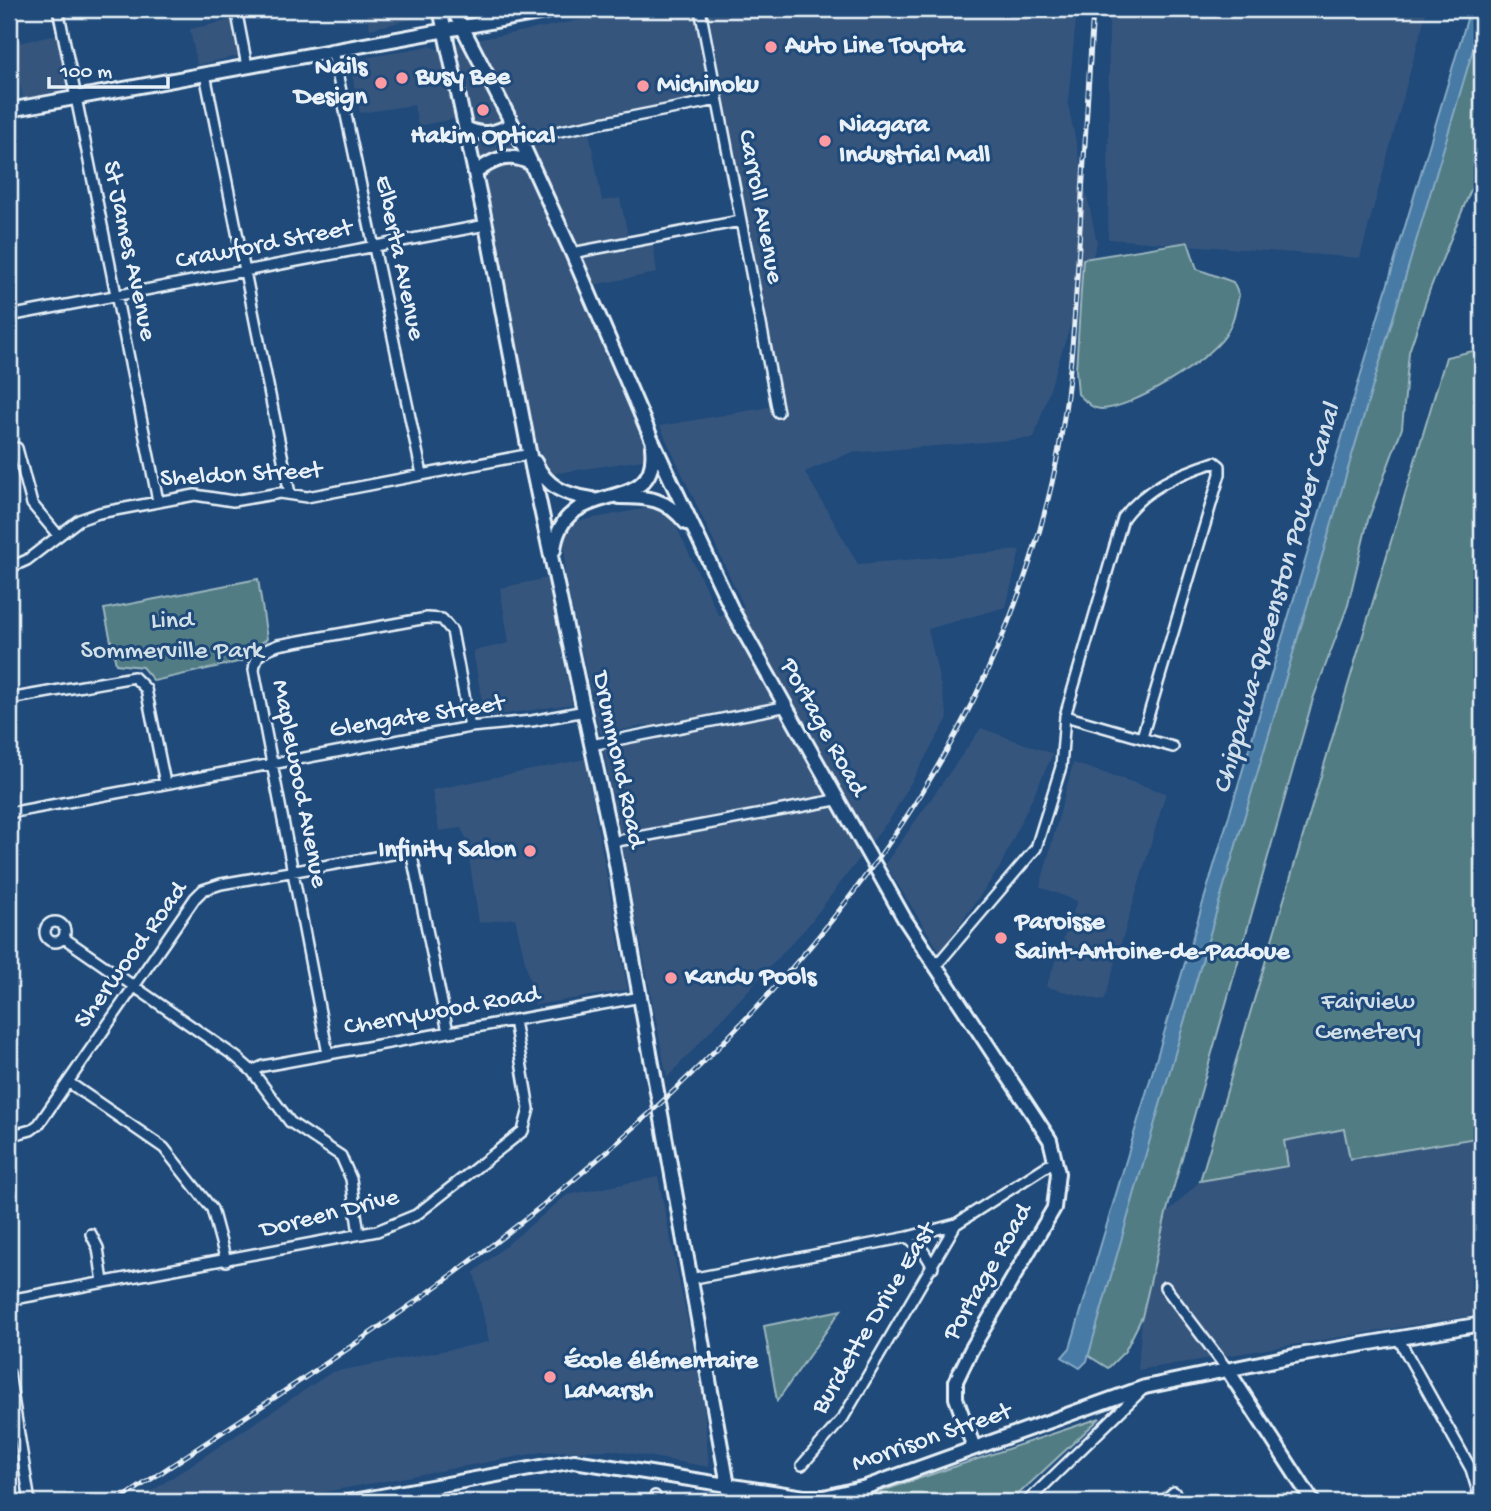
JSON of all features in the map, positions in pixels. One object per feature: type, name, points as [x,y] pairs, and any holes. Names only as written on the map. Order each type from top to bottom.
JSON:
[{"type":"main road","points":[[440,9],[446,30]]},
{"type":"main road","name":"Portage Road","points":[[453,9],[520,139],[701,546],[783,707],[935,967],[1039,1120],[1056,1160],[1059,1187],[1054,1208],[971,1350],[956,1381],[956,1398],[974,1448]]},
{"type":"main road","points":[[469,9],[498,20]]},
{"type":"main road","points":[[9,110],[561,9]]},
{"type":"main road","name":"Drummond Road","points":[[446,30],[612,842],[732,1502]]},
{"type":"main road","points":[[466,128],[477,134],[487,134],[512,124]]},
{"type":"main road","points":[[475,173],[487,163],[503,158],[521,158],[530,163]]},
{"type":"main road","points":[[618,497],[643,482],[649,472],[654,463],[652,440]]},
{"type":"main road","points":[[531,454],[541,475],[555,489],[596,500]]},
{"type":"main road","points":[[553,559],[558,528],[564,519],[581,505],[618,497],[647,497],[673,507],[701,546]]},
{"type":"main road","name":"Morrison Street","points":[[348,1502],[574,1461],[603,1463],[729,1487],[824,1497],[866,1487],[1145,1387],[1227,1369],[1482,1324]]},
{"type":"main road","points":[[1227,1369],[1314,1502]]},
{"type":"street","name":"St James Avenue","points":[[58,9],[158,501]]},
{"type":"street","points":[[236,9],[247,66]]},
{"type":"street","name":"Carroll Avenue","points":[[699,9],[778,412]]},
{"type":"street","name":"Elberta Avenue","points":[[332,50],[422,474]]},
{"type":"street","points":[[205,74],[290,494]]},
{"type":"street","points":[[520,139],[717,100]]},
{"type":"street","points":[[572,253],[740,221]]},
{"type":"street","name":"Crawford Street","points":[[9,316],[486,225]]},
{"type":"street","points":[[17,447],[32,504],[57,534]]},
{"type":"street","name":"Sheldon Street","points":[[9,568],[27,560],[57,534],[86,517],[158,501],[195,495],[233,501],[290,494],[307,497],[531,454]]},
{"type":"street","points":[[935,967],[1036,848],[1061,767],[1065,716],[1123,518],[1135,502],[1158,484],[1215,462],[1220,466],[1220,474],[1142,737]]},
{"type":"street","name":"Maplewood Avenue","points":[[328,1054],[254,670],[259,652],[278,645],[386,625],[427,618],[442,619],[452,631],[470,727]]},
{"type":"street","points":[[9,699],[134,677],[146,690],[165,783]]},
{"type":"street","points":[[591,745],[783,707]]},
{"type":"street","name":"Glengate Street","points":[[9,813],[470,727],[532,721],[584,711]]},
{"type":"street","points":[[1065,716],[1173,747]]},
{"type":"street","points":[[612,842],[836,800]]},
{"type":"street","name":"Sherwood Road","points":[[9,1136],[31,1130],[39,1124],[202,890],[404,852],[412,856],[448,1032]]},
{"type":"street","points":[[64,938],[236,1057],[252,1071],[290,1122],[341,1156],[351,1179],[359,1234]]},
{"type":"street","name":"Cherrywood Road","points":[[252,1071],[263,1066],[641,997]]},
{"type":"street","name":"Doreen Drive","points":[[9,1300],[359,1234],[416,1215],[523,1131],[529,1109],[514,1020]]},
{"type":"street","points":[[68,1082],[164,1148],[212,1209],[226,1261]]},
{"type":"street","points":[[690,1279],[908,1237],[956,1224],[1056,1160]]},
{"type":"street","name":"Burdette Drive East","points":[[802,1465],[843,1419],[956,1224]]},
{"type":"street","points":[[91,1234],[98,1248],[103,1282]]},
{"type":"street","points":[[908,1237],[924,1252],[933,1267]]},
{"type":"street","points":[[1165,1287],[1227,1369]]},
{"type":"street","points":[[1398,1338],[1471,1469],[1481,1502]]},
{"type":"street","points":[[9,1373],[30,1502]]},
{"type":"street","points":[[1027,1502],[1145,1387]]},
{"type":"street","points":[[1162,1502],[1173,1492],[1182,1502]]},
{"type":"shaded area","points":[[365,9],[428,9],[427,16],[370,29]]},
{"type":"shaded area","points":[[638,9],[694,9],[710,98],[587,120],[602,201],[620,198],[630,245],[653,243],[657,273],[577,288],[650,459],[551,474],[538,449],[455,44]]},
{"type":"shaded area","points":[[708,9],[1077,9],[1068,104],[1097,243],[1034,438],[850,453],[805,472],[858,564],[1020,550],[1006,607],[928,629],[948,718],[892,816],[806,928],[667,1078],[603,748],[652,737],[648,725],[600,734],[565,576],[565,542],[567,523],[653,507],[674,522],[719,616],[744,607],[660,426],[780,405]]},
{"type":"shaded area","points":[[1109,9],[1427,9],[1360,258],[1108,239]]},
{"type":"shaded area","name":"Chippawa-Queenston Power Canal","points":[[1470,9],[1482,9],[1482,19],[1233,857],[1087,1361],[1080,1368],[1062,1357],[1070,1348]]},
{"type":"shaded area","points":[[231,20],[238,56],[197,65],[190,29]]},
{"type":"shaded area","points":[[57,35],[66,89],[23,99],[13,44]]},
{"type":"shaded area","points":[[429,46],[440,50],[454,119],[418,126],[414,105],[360,113],[349,61]]},
{"type":"shaded area","points":[[547,578],[572,704],[485,717],[473,651],[509,643],[500,588]]},
{"type":"shaded area","points":[[981,728],[1053,754],[999,869],[940,952],[885,864]]},
{"type":"shaded area","points":[[585,759],[628,990],[535,1005],[515,918],[479,923],[466,838],[461,828],[439,831],[432,790]]},
{"type":"shaded area","points":[[1073,763],[1166,793],[1104,1001],[1046,987],[1077,901],[1040,887]]},
{"type":"shaded area","points":[[1345,1129],[1350,1159],[1482,1137],[1482,1314],[1138,1370],[1142,1317],[1166,1214],[1200,1181],[1288,1166],[1284,1141]]},
{"type":"shaded area","points":[[658,1177],[703,1396],[709,1467],[612,1450],[542,1452],[270,1502],[135,1502],[332,1372],[489,1342],[474,1272],[567,1195]]},
{"type":"green space","points":[[1482,17],[1482,160],[1430,289],[1409,352],[1402,428],[1368,520],[1348,605],[1313,699],[1166,1214],[1142,1317],[1125,1351],[1108,1368],[1081,1351]]},
{"type":"green space","points":[[1188,242],[1197,269],[1233,282],[1239,295],[1228,331],[1203,358],[1168,382],[1115,407],[1097,409],[1091,406],[1078,394],[1076,370],[1083,259]]},
{"type":"green space","name":"Fairview Cemetery","points":[[1482,349],[1482,1137],[1350,1159],[1344,1129],[1284,1141],[1288,1166],[1200,1181],[1446,357]]},
{"type":"green space","name":"Lind Sommerville Park","points":[[258,579],[267,639],[247,652],[243,661],[154,681],[142,667],[116,664],[104,609]]},
{"type":"green space","points":[[841,1310],[777,1401],[764,1326]]},
{"type":"green space","points":[[1100,1418],[1010,1502],[849,1502]]},
{"type":"railway","points":[[117,1502],[384,1324],[471,1261],[568,1185],[661,1103],[749,1015],[831,921],[904,821],[966,715],[1016,602],[1052,483],[1064,420],[1071,356],[1093,9]]},
{"type":"place","name":"Auto Line Toyota","points":[[771,47]]},
{"type":"place","name":"Busy Bee","points":[[402,78]]},
{"type":"place","name":"Nails Design","points":[[381,83]]},
{"type":"place","name":"Michinoku","points":[[643,86]]},
{"type":"place","name":"Hakim Optical","points":[[483,110]]},
{"type":"place","name":"Niagara Industrial Mall","points":[[825,141]]},
{"type":"place","name":"Infinity Salon","points":[[530,851]]},
{"type":"place","name":"Paroisse Saint-Antoine-de-Padoue","points":[[1001,938]]},
{"type":"place","name":"Kandu Pools","points":[[671,978]]},
{"type":"place","name":"École élémentaire LaMarsh","points":[[550,1377]]}]
